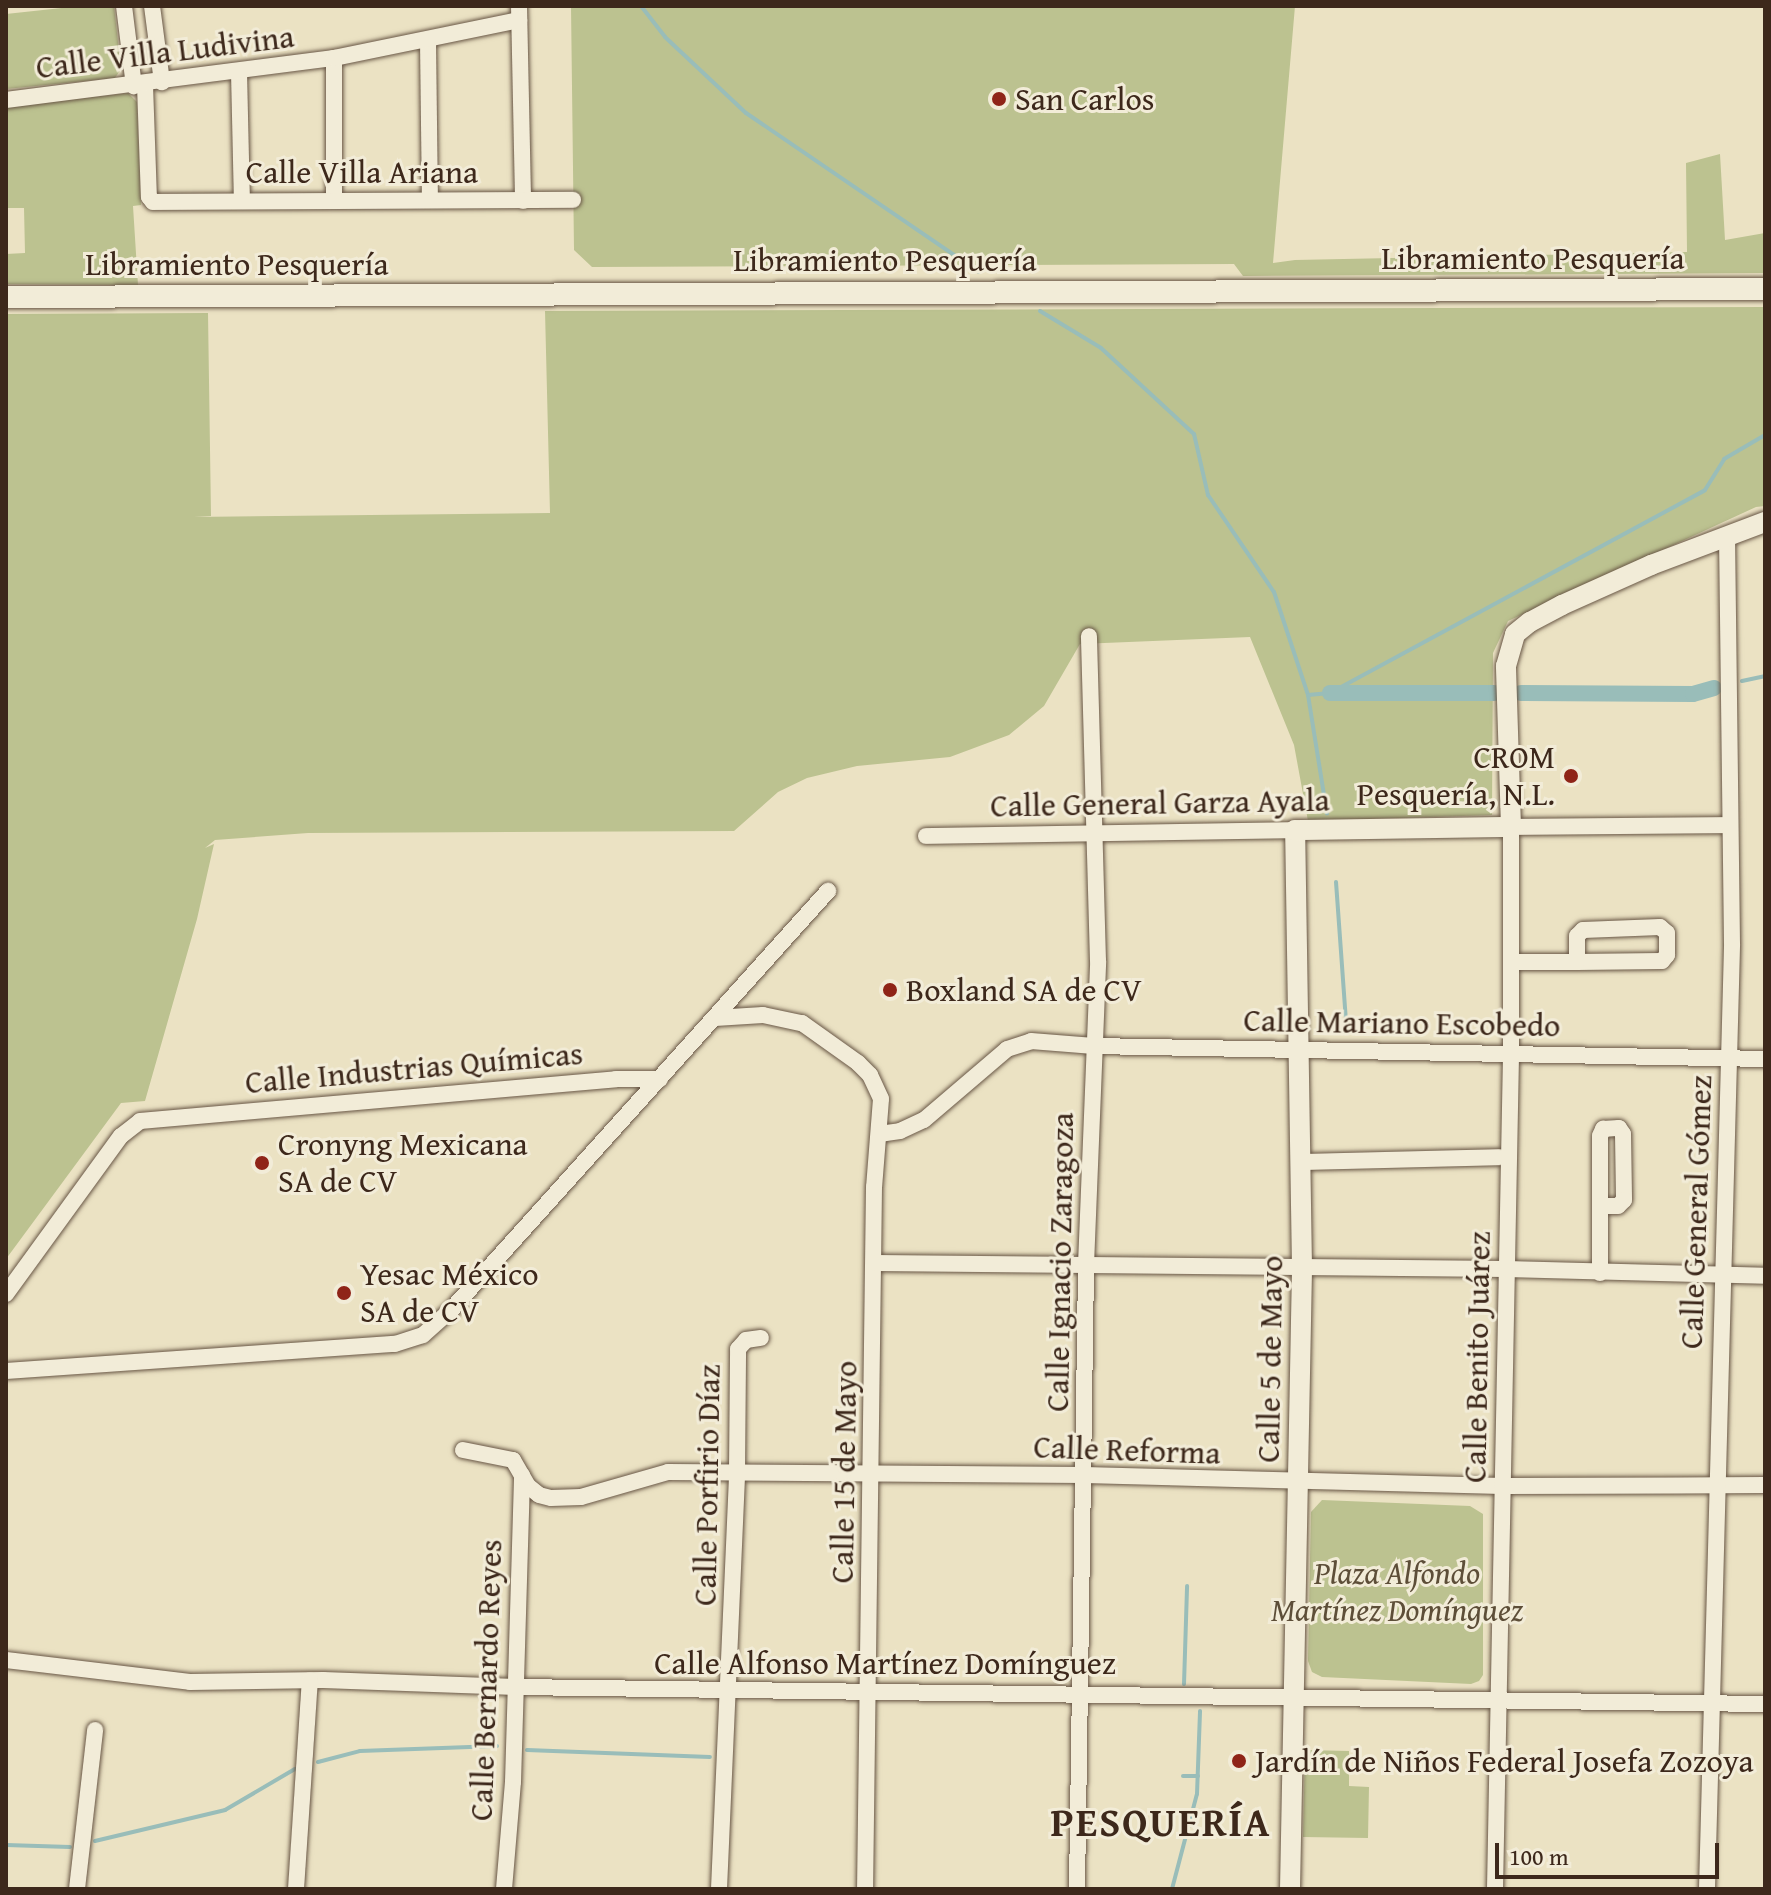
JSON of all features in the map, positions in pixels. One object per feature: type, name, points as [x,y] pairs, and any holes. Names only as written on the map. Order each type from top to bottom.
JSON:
[{"type":"main road","name":"Libramiento Pesquería","points":[[6,297],[1765,289]]},
{"type":"street","points":[[124,6],[147,84]]},
{"type":"street","points":[[147,84],[152,6]]},
{"type":"street","points":[[519,13],[523,201]]},
{"type":"street","name":"Calle Villa Ludivina","points":[[6,100],[334,58],[428,41],[519,13]]},
{"type":"street","points":[[428,41],[430,200]]},
{"type":"street","points":[[334,58],[334,200]]},
{"type":"street","points":[[239,72],[242,200]]},
{"type":"street","name":"Calle Villa Ariana","points":[[147,84],[151,201],[573,200]]},
{"type":"street","points":[[1511,827],[1506,666],[1515,634],[1562,605],[1765,522]]},
{"type":"street","name":"Calle General Gómez","points":[[1707,1889],[1729,1059],[1727,536]]},
{"type":"street","name":"Calle Ignacio Zaragoza","points":[[1077,1889],[1086,1265],[1098,961],[1089,636]]},
{"type":"street","name":"Calle General Garza Ayala","points":[[926,836],[1730,825]]},
{"type":"street","name":"Calle Benito Juárez","points":[[1495,1889],[1511,1053],[1511,827]]},
{"type":"street","name":"Calle 5 de Mayo","points":[[1290,1889],[1302,1268],[1295,830]]},
{"type":"street","points":[[6,1371],[395,1344],[423,1335],[451,1310],[828,891]]},
{"type":"street","points":[[1512,962],[1577,962],[1662,961],[1667,955],[1667,933],[1660,927],[1583,930],[1577,936],[1577,962]]},
{"type":"street","name":"Calle 15 de Mayo","points":[[715,1018],[763,1015],[802,1023],[858,1063],[870,1075],[881,1099],[874,1187],[873,1474],[865,1889]]},
{"type":"street","name":"Calle Mariano Escobedo","points":[[879,1134],[900,1131],[924,1120],[1007,1049],[1037,1040],[1094,1046],[1765,1059]]},
{"type":"street","name":"Calle Industrias Químicas","points":[[6,1294],[121,1136],[140,1121],[616,1079],[660,1079]]},
{"type":"street","points":[[1301,1162],[1499,1157]]},
{"type":"street","points":[[1600,1206],[1600,1273]]},
{"type":"street","points":[[875,1263],[1506,1269],[1765,1276]]},
{"type":"street","name":"Calle Porfirio Díaz","points":[[719,1889],[737,1472],[738,1349],[746,1340],[761,1338]]},
{"type":"street","points":[[463,1450],[513,1460],[522,1473]]},
{"type":"street","name":"Calle Reforma","points":[[522,1473],[528,1486],[539,1495],[581,1497],[668,1472],[1084,1475],[1502,1486],[1765,1485]]},
{"type":"street","name":"Calle Bernardo Reyes","points":[[504,1889],[513,1782],[522,1473]]},
{"type":"street","name":"Calle Alfonso Martínez Domínguez","points":[[6,1660],[70,1666],[162,1681],[310,1680],[729,1691],[1079,1692],[1765,1704]]},
{"type":"street","points":[[296,1889],[310,1680]]},
{"type":"street","points":[[77,1889],[95,1730]]},
{"type":"green space","points":[[80,6],[114,6],[121,69],[115,78],[6,89],[6,14]]},
{"type":"green space","points":[[571,6],[1295,6],[1273,263],[1295,260],[1687,252],[1686,163],[1720,154],[1725,240],[1765,233],[1765,273],[1243,276],[1234,264],[592,267],[574,250]]},
{"type":"green space","points":[[128,93],[137,102],[141,205],[133,206],[138,285],[6,284],[6,254],[25,253],[24,208],[6,208],[6,107]]},
{"type":"green space","points":[[1765,307],[1765,506],[1756,507],[1508,621],[1493,653],[1492,815],[1308,821],[1294,745],[1250,637],[1080,644],[1044,706],[1009,735],[950,757],[857,766],[807,778],[778,792],[734,831],[308,833],[215,840],[205,848],[214,844],[197,919],[145,1101],[121,1103],[6,1259],[6,314],[208,313],[211,516],[194,517],[550,513],[545,311]]},
{"type":"green space","name":"Plaza Alfondo Martínez Domínguez","points":[[1322,1500],[1470,1506],[1483,1514],[1483,1675],[1479,1681],[1471,1684],[1322,1677],[1312,1672],[1308,1661],[1311,1512]]},
{"type":"green space","points":[[1305,1750],[1349,1751],[1349,1786],[1369,1787],[1368,1838],[1303,1837]]},
{"type":"waterway","points":[[641,6],[665,37],[746,113],[979,272]]},
{"type":"waterway","points":[[1040,311],[1101,348],[1194,434],[1208,495],[1274,592],[1308,695],[1330,693],[1705,490],[1724,459],[1765,435]]},
{"type":"waterway","points":[[1742,681],[1765,676]]},
{"type":"waterway","points":[[1521,693],[1693,694],[1714,688]]},
{"type":"waterway","points":[[1330,693],[1494,693]]},
{"type":"waterway","points":[[1308,695],[1327,813]]},
{"type":"waterway","points":[[1336,882],[1346,1021]]},
{"type":"waterway","points":[[1184,1684],[1187,1586]]},
{"type":"waterway","points":[[1172,1889],[1197,1794],[1200,1711]]},
{"type":"waterway","points":[[318,1762],[360,1751],[497,1746]]},
{"type":"waterway","points":[[527,1750],[710,1757]]},
{"type":"waterway","points":[[95,1841],[225,1810],[295,1769]]},
{"type":"waterway","points":[[1183,1776],[1198,1776]]},
{"type":"waterway","points":[[6,1845],[70,1847]]},
{"type":"place","name":"San Carlos","points":[[999,99]]},
{"type":"place","name":"CROM Pesquería, N.L.","points":[[1571,776]]},
{"type":"place","name":"Boxland SA de CV","points":[[890,990]]},
{"type":"place","name":"Cronyng Mexicana SA de CV","points":[[262,1163]]},
{"type":"place","name":"Yesac México SA de CV","points":[[344,1293]]},
{"type":"place","name":"Jardín de Niños Federal Josefa Zozoya","points":[[1239,1761]]},
{"type":"district","name":"PESQUERÍA","points":[[1161,1822]]}]
